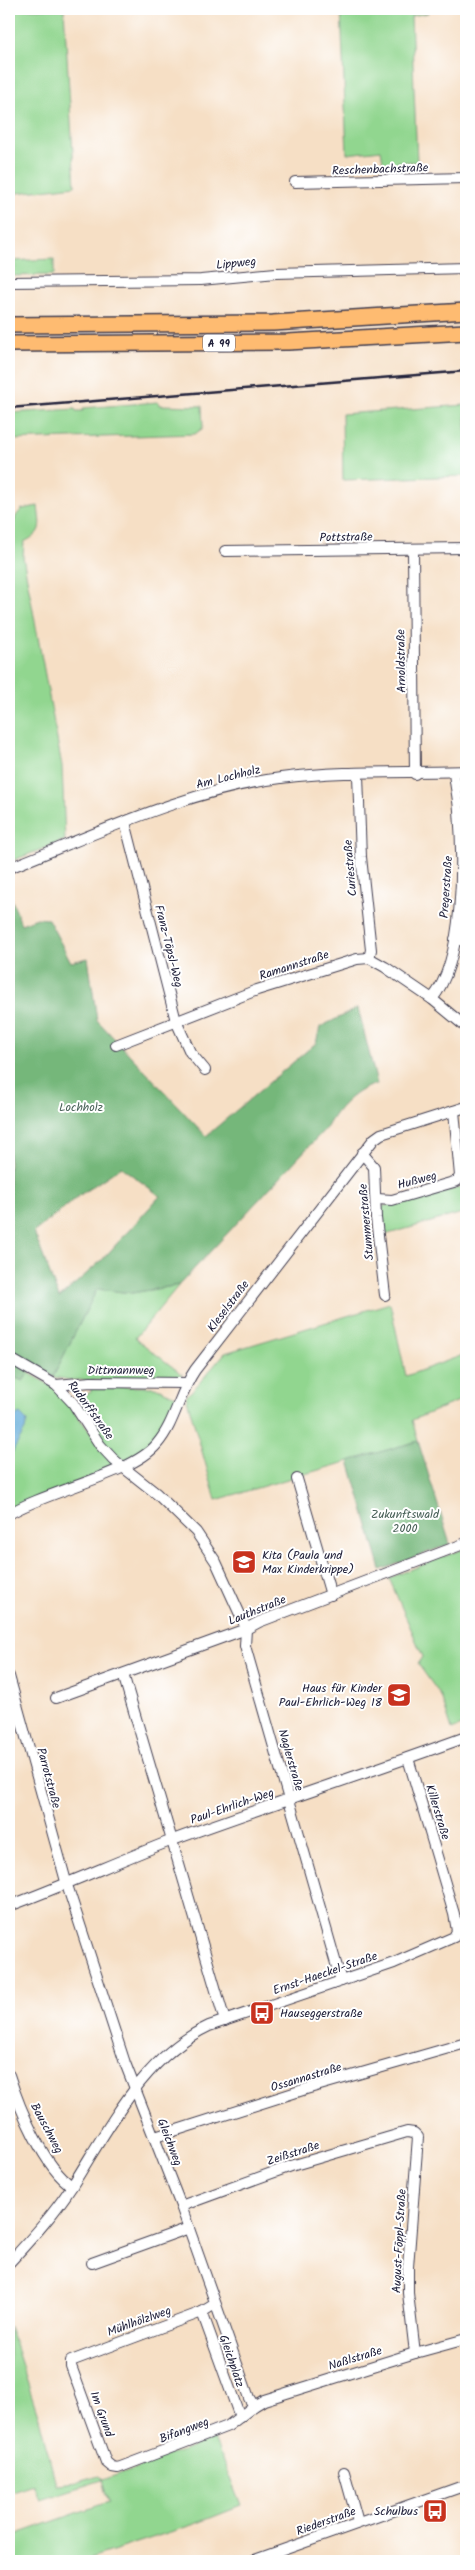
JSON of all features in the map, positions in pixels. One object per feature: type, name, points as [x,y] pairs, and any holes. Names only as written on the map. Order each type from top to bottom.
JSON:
[{"type":"highway","name":"A 99","points":[[9,325],[273,323],[466,311]]},
{"type":"highway","name":"A 99","points":[[11,345],[288,342],[466,332]]},
{"type":"street","name":"Reschenbachstraße","points":[[294,182],[466,178]]},
{"type":"street","name":"Lippweg","points":[[9,282],[201,280],[267,273],[466,268]]},
{"type":"street","name":"Pottstraße","points":[[225,551],[466,548]]},
{"type":"street","name":"Arnoldstraße","points":[[412,549],[415,774]]},
{"type":"street","name":"Pregerstraße","points":[[432,999],[449,966],[455,939],[462,856],[454,772]]},
{"type":"street","name":"Am Lochholz","points":[[9,868],[125,822],[195,798],[259,782],[282,778],[358,774],[466,772]]},
{"type":"street","name":"Curiestraße","points":[[358,774],[359,824],[371,950],[369,958]]},
{"type":"street","name":"Franz-Töpsl-Weg","points":[[125,822],[176,1021],[190,1052],[205,1070]]},
{"type":"street","points":[[455,939],[466,941]]},
{"type":"street","points":[[369,958],[432,999],[466,1027]]},
{"type":"street","name":"Ramannstraße","points":[[116,1044],[320,969],[357,959],[369,958]]},
{"type":"street","name":"Kleselstraße","points":[[9,1514],[44,1497],[123,1467],[147,1453],[164,1435],[186,1384],[362,1153],[381,1134],[466,1107]]},
{"type":"street","name":"Hußweg","points":[[376,1199],[392,1200],[457,1181],[460,1176],[454,1111]]},
{"type":"street","name":"Stummerstraße","points":[[362,1153],[374,1167],[378,1236],[386,1295]]},
{"type":"street","name":"Rudorffstraße","points":[[9,1358],[56,1385],[73,1403],[100,1445],[123,1467]]},
{"type":"street","name":"Dittmannweg","points":[[56,1385],[91,1382],[186,1384]]},
{"type":"street","name":"Naglerstraße","points":[[123,1467],[157,1494],[196,1532],[216,1562],[246,1629],[246,1646],[341,1981]]},
{"type":"street","points":[[297,1479],[331,1594]]},
{"type":"street","name":"Lauthstraße","points":[[56,1698],[246,1629],[331,1594],[466,1543]]},
{"type":"street","points":[[122,1674],[225,2020]]},
{"type":"street","name":"Parrotstraße","points":[[9,1676],[66,1885]]},
{"type":"street","name":"Paul-Ehrlich-Weg","points":[[9,1906],[66,1885],[86,1874],[171,1841],[466,1737]]},
{"type":"street","name":"Killerstraße","points":[[408,1758],[460,1926]]},
{"type":"street","name":"Gleichweg","points":[[66,1885],[135,2088],[181,2206],[249,2398],[254,2406]]},
{"type":"street","name":"Ernst-Haeckel-Straße","points":[[9,2263],[50,2217],[72,2186],[113,2117],[135,2088],[188,2038],[225,2020],[423,1952],[449,1941],[454,1937],[460,1926]]},
{"type":"street","name":"Ossannastraße","points":[[155,2137],[306,2089],[466,2043]]},
{"type":"street","name":"Bauschweg","points":[[9,2075],[24,2114],[47,2157],[64,2181],[72,2186]]},
{"type":"street","name":"Zeißstraße","points":[[181,2206],[291,2166],[407,2132],[414,2132]]},
{"type":"street","name":"August-Föppl-Straße","points":[[414,2132],[418,2137],[408,2293],[415,2352]]},
{"type":"street","points":[[92,2263],[189,2228]]},
{"type":"street","name":"Mühlhölzlweg","points":[[71,2361],[202,2312],[215,2304]]},
{"type":"street","name":"Gleichplatz","points":[[202,2312],[240,2417]]},
{"type":"street","name":"Naßlstraße","points":[[254,2406],[270,2398],[415,2352],[466,2339]]},
{"type":"street","name":"Im Grund","points":[[71,2361],[71,2366],[106,2462],[112,2467],[118,2468]]},
{"type":"street","name":"Bifangweg","points":[[118,2468],[228,2426],[254,2406]]},
{"type":"street","points":[[344,2472],[358,2522]]},
{"type":"street","name":"Riederstraße","points":[[252,2561],[466,2485]]},
{"type":"green space","points":[[9,9],[64,9],[75,186],[9,194]]},
{"type":"green space","points":[[341,9],[428,9],[428,13],[411,16],[417,162],[397,162],[396,167],[383,162],[381,150],[347,154]]},
{"type":"green space","points":[[54,259],[54,275],[9,276],[9,261]]},
{"type":"green space","points":[[158,402],[159,405],[202,406],[203,428],[195,434],[9,440],[9,413],[75,409],[76,411],[83,411],[83,408]]},
{"type":"green space","points":[[466,405],[466,476],[343,480],[342,414]]},
{"type":"green space","points":[[38,506],[39,528],[35,535],[24,542],[23,557],[62,766],[65,840],[9,862],[9,644],[12,639],[9,621],[9,538],[16,516],[22,509]]},
{"type":"green space","name":"Lochholz","points":[[9,892],[21,924],[37,918],[48,919],[71,962],[88,958],[97,1020],[206,1136],[316,1043],[320,1027],[358,1008],[377,1084],[361,1090],[341,1106],[327,1127],[179,1285],[132,1293],[97,1289],[53,1377],[33,1367],[23,1381],[9,1375]],"holes":[[[121,1167],[160,1196],[102,1260],[59,1298],[34,1232],[80,1195]]]},
{"type":"green space","points":[[466,1186],[466,1212],[381,1236],[380,1207]]},
{"type":"green space","points":[[179,1285],[135,1338],[183,1375],[177,1381],[70,1380],[53,1377],[97,1289],[132,1293]]},
{"type":"green space","points":[[390,1303],[406,1376],[466,1354],[466,1398],[412,1420],[418,1441],[216,1500],[186,1396],[225,1353]]},
{"type":"green space","points":[[29,1373],[55,1388],[118,1466],[9,1510],[9,1375],[23,1381]]},
{"type":"green space","points":[[91,1386],[155,1387],[176,1396],[163,1429],[152,1444],[124,1465],[95,1434],[85,1416],[82,1407],[82,1397],[91,1392]]},
{"type":"green space","name":"Zukunftswald 2000","points":[[418,1441],[450,1544],[381,1570],[349,1461]]},
{"type":"green space","points":[[466,1548],[466,1724],[452,1730],[441,1696],[418,1664],[423,1657],[389,1578]]},
{"type":"green space","points":[[9,2326],[39,2418],[56,2484],[78,2482],[99,2476],[103,2480],[214,2439],[241,2506],[195,2524],[81,2561],[9,2561],[9,2537],[108,2502],[102,2480],[40,2500],[33,2485],[9,2493]]},
{"type":"water","points":[[20,1414],[27,1421],[25,1430],[9,1458],[9,1419]]},
{"type":"railway","points":[[9,408],[466,371]]},
{"type":"place","name":"Kita (Paula und Max Kinderkrippe)","points":[[244,1562]]},
{"type":"place","name":"Haus für Kinder Paul-Ehrlich-Weg 18","points":[[399,1695]]},
{"type":"place","name":"Hauseggerstraße","points":[[262,2013]]},
{"type":"place","name":"Schulbus","points":[[435,2511]]}]
